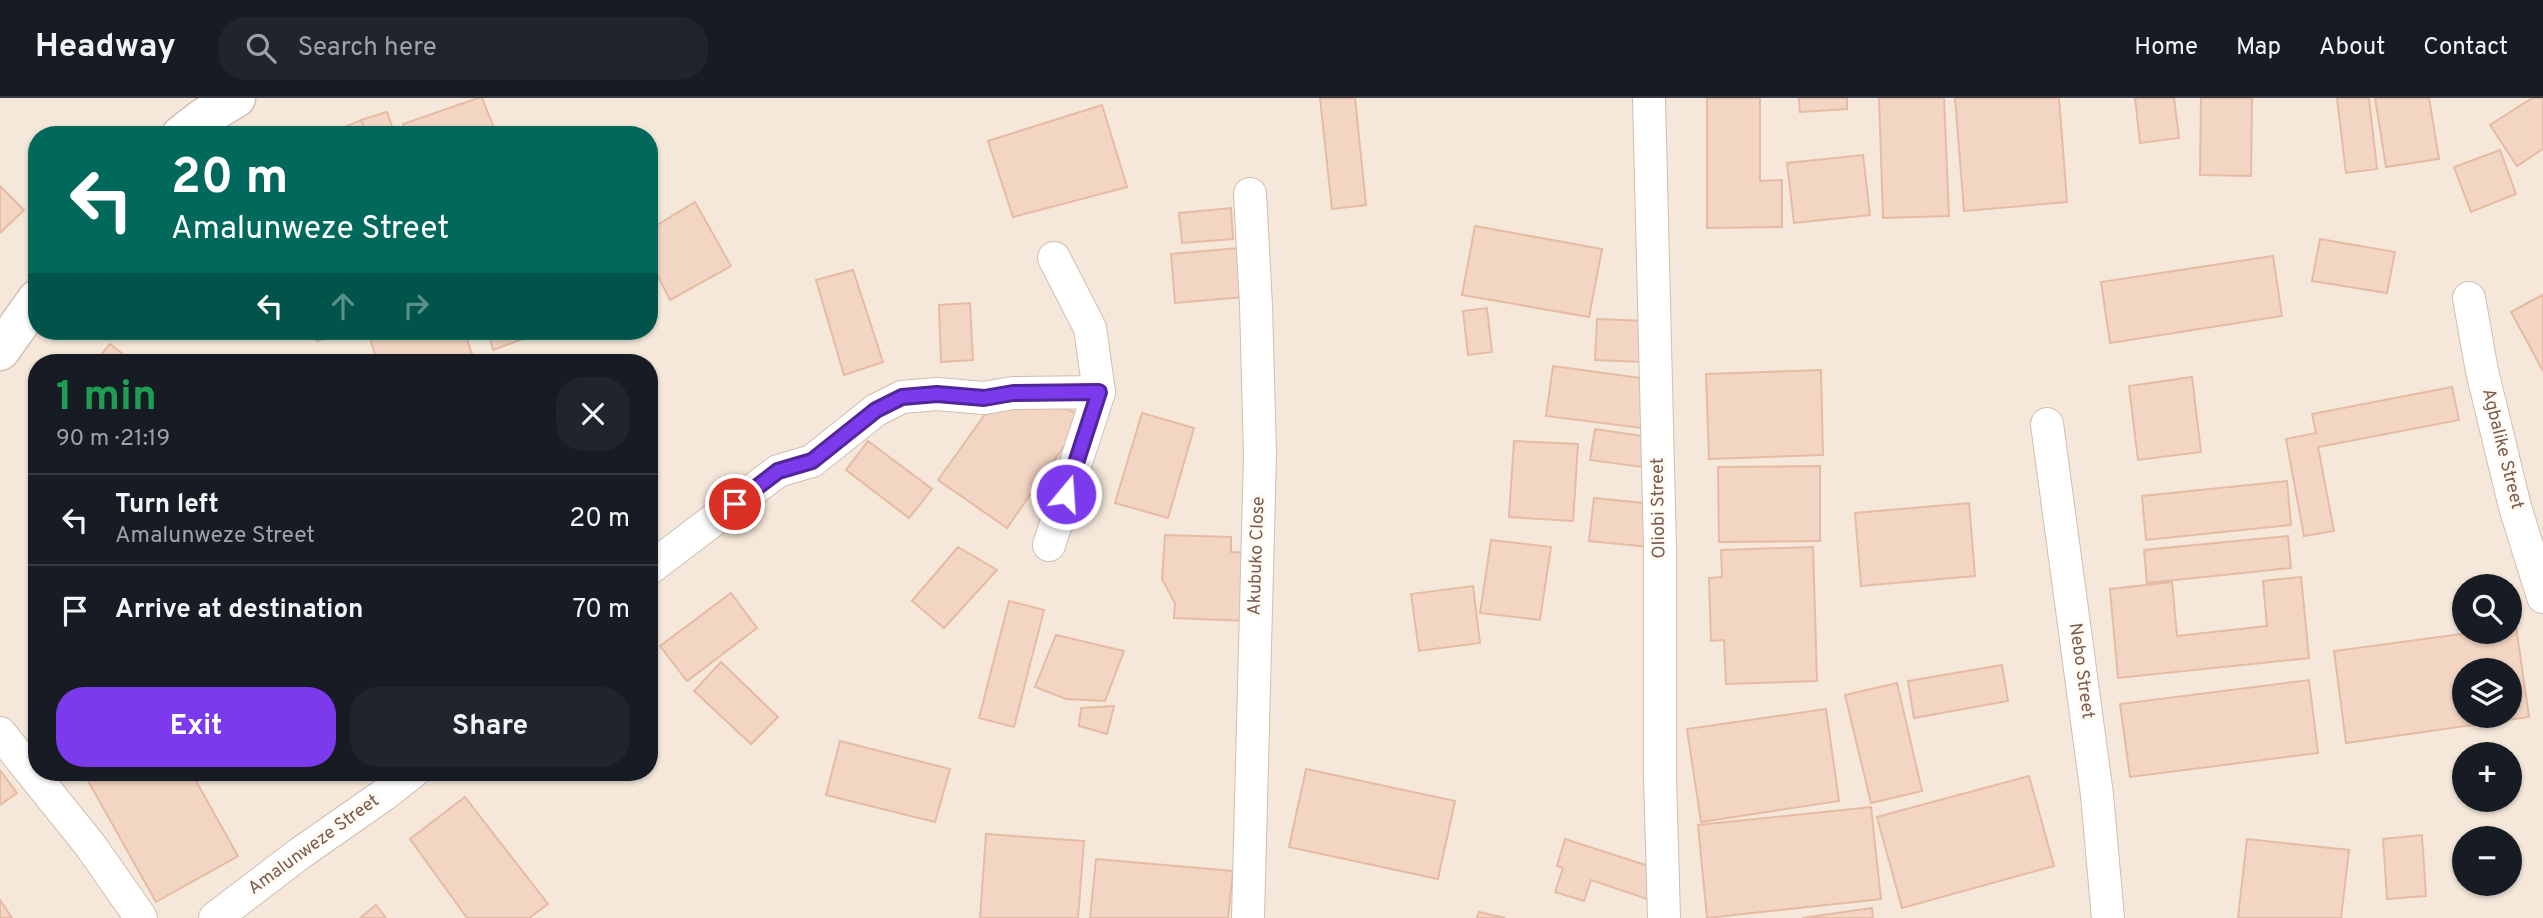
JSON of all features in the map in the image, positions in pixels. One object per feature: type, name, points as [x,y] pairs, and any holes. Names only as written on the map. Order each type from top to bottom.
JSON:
[{"type":"street","points":[[193,126],[236,98]]},
{"type":"street","name":"Oliobi Street","points":[[1649,98],[1660,548],[1660,776],[1664,918]]},
{"type":"street","name":"Akubuko Close","points":[[1248,918],[1260,454],[1250,194]]},
{"type":"street","points":[[1049,545],[1099,392],[1090,328],[1054,258]]},
{"type":"street","name":"Agbalike Street","points":[[2469,299],[2482,371],[2515,507],[2543,597]]},
{"type":"street","points":[[0,351],[28,312]]},
{"type":"street","points":[[658,562],[778,471],[812,461],[876,410],[902,397],[937,394],[984,398],[1013,393],[1099,392]]},
{"type":"street","name":"Nebo Street","points":[[2047,424],[2098,795],[2108,918]]},
{"type":"street","points":[[0,733],[28,768]]},
{"type":"street","points":[[39,781],[90,845],[141,918]]},
{"type":"street","name":"Amalunweze Street","points":[[215,918],[402,781]]},
{"type":"shaded area","points":[[0,98],[2543,98],[2543,918],[0,918]]},
{"type":"building","points":[[482,98],[493,126],[404,126],[403,124]]},
{"type":"building","points":[[1320,98],[1355,98],[1366,205],[1332,209]]},
{"type":"building","points":[[1707,98],[1760,98],[1760,181],[1782,180],[1782,227],[1707,228]]},
{"type":"building","points":[[1799,98],[1847,98],[1847,109],[1800,112]]},
{"type":"building","points":[[1879,98],[1944,98],[1949,216],[1883,218]]},
{"type":"building","points":[[1955,98],[2059,98],[2067,202],[1964,211]]},
{"type":"building","points":[[2135,98],[2174,98],[2179,138],[2140,143]]},
{"type":"building","points":[[2201,98],[2252,98],[2251,176],[2200,175]]},
{"type":"building","points":[[2337,98],[2369,98],[2377,169],[2346,173]]},
{"type":"building","points":[[2375,98],[2429,98],[2439,159],[2386,167]]},
{"type":"building","points":[[2532,98],[2543,98],[2543,149],[2517,166],[2490,125]]},
{"type":"building","points":[[1102,105],[1127,187],[1013,217],[988,141]]},
{"type":"building","points":[[387,112],[392,126],[363,126],[361,120]]},
{"type":"building","points":[[361,120],[363,126],[347,126]]},
{"type":"building","points":[[2500,150],[2516,194],[2471,212],[2454,167]]},
{"type":"building","points":[[1863,155],[1870,215],[1794,223],[1787,163]]},
{"type":"building","points":[[0,186],[24,210],[0,233]]},
{"type":"building","points":[[695,202],[731,266],[670,300],[658,276],[658,225]]},
{"type":"building","points":[[1231,208],[1233,239],[1182,243],[1179,213]]},
{"type":"building","points":[[1475,226],[1602,249],[1589,317],[1462,295]]},
{"type":"building","points":[[2320,239],[2395,252],[2387,293],[2312,281]]},
{"type":"building","points":[[1239,248],[1244,297],[1175,303],[1171,254]]},
{"type":"building","points":[[2273,256],[2282,316],[2110,343],[2101,282]]},
{"type":"building","points":[[853,270],[883,362],[844,375],[816,280]]},
{"type":"building","points":[[2542,295],[2543,298],[2543,371],[2511,312]]},
{"type":"building","points":[[970,303],[973,360],[941,362],[939,305]]},
{"type":"building","points":[[1487,308],[1492,352],[1468,355],[1463,311]]},
{"type":"building","points":[[1597,319],[1645,321],[1643,362],[1595,360]]},
{"type":"building","points":[[371,340],[467,340],[472,354],[375,354]]},
{"type":"building","points":[[490,340],[520,340],[493,350]]},
{"type":"building","points":[[110,344],[123,354],[102,354]]},
{"type":"building","points":[[1553,366],[1648,379],[1642,428],[1546,416]]},
{"type":"building","points":[[1821,370],[1823,455],[1709,459],[1706,374]]},
{"type":"building","points":[[2192,377],[2201,452],[2138,460],[2129,386]]},
{"type":"building","points":[[2452,387],[2459,420],[2318,447],[2334,531],[2304,536],[2286,439],[2316,433],[2312,414]]},
{"type":"building","points":[[1004,388],[1085,416],[1007,528],[938,480]]},
{"type":"building","points":[[1142,413],[1194,428],[1168,518],[1115,503]]},
{"type":"building","points":[[1595,429],[1669,440],[1664,470],[1590,460]]},
{"type":"building","points":[[868,441],[932,489],[909,518],[846,470]]},
{"type":"building","points":[[1514,441],[1578,444],[1573,521],[1509,517]]},
{"type":"building","points":[[1820,466],[1820,541],[1719,542],[1718,467]]},
{"type":"building","points":[[2287,481],[2291,525],[2146,540],[2142,496]]},
{"type":"building","points":[[1594,498],[1664,505],[1660,548],[1589,541]]},
{"type":"building","points":[[1969,503],[1975,576],[1861,586],[1855,513]]},
{"type":"building","points":[[1165,535],[1231,537],[1231,552],[1251,553],[1248,621],[1174,618],[1175,603],[1162,579]]},
{"type":"building","points":[[2288,536],[2291,568],[2147,583],[2144,550]]},
{"type":"building","points":[[1491,540],[1551,547],[1540,620],[1480,613]]},
{"type":"building","points":[[958,547],[997,570],[944,628],[912,601]]},
{"type":"building","points":[[1813,547],[1817,681],[1726,684],[1724,640],[1711,641],[1709,578],[1722,577],[1721,550]]},
{"type":"building","points":[[2301,577],[2309,658],[2118,678],[2110,589],[2172,582],[2177,636],[2267,626],[2263,581]]},
{"type":"building","points":[[1473,586],[1480,643],[1419,651],[1411,594]]},
{"type":"building","points":[[731,593],[757,628],[687,681],[660,646]]},
{"type":"building","points":[[1009,601],[1044,610],[1014,727],[979,718]]},
{"type":"building","points":[[1056,635],[1124,651],[1105,701],[1066,699],[1035,687]]},
{"type":"building","points":[[2452,635],[2452,644],[2519,644],[2521,658],[2452,658],[2452,728],[2346,743],[2334,651]]},
{"type":"building","points":[[721,662],[778,717],[751,744],[694,691]]},
{"type":"building","points":[[2002,665],[2008,701],[1914,718],[1908,681]]},
{"type":"building","points":[[2522,668],[2529,717],[2522,718]]},
{"type":"building","points":[[2309,680],[2318,753],[2130,777],[2120,704]]},
{"type":"building","points":[[1897,683],[1922,791],[1871,803],[1845,695]]},
{"type":"building","points":[[1114,706],[1107,734],[1079,726],[1081,708]]},
{"type":"building","points":[[1826,709],[1839,801],[1701,822],[1687,729]]},
{"type":"building","points":[[840,741],[950,769],[935,822],[826,795]]},
{"type":"building","points":[[1306,769],[1455,801],[1438,879],[1289,847]]},
{"type":"building","points":[[0,770],[17,793],[0,805]]},
{"type":"building","points":[[2029,776],[2054,866],[1902,908],[1877,817]]},
{"type":"building","points":[[88,781],[196,781],[238,856],[156,902]]},
{"type":"building","points":[[465,797],[548,904],[529,918],[467,918],[410,839]]},
{"type":"building","points":[[1871,807],[1881,899],[1707,918],[1698,825]]},
{"type":"building","points":[[986,834],[1084,841],[1078,918],[980,918]]},
{"type":"building","points":[[2422,835],[2426,896],[2387,899],[2383,839]]},
{"type":"building","points":[[1565,839],[1664,871],[1653,901],[1591,880],[1584,901],[1555,892],[1563,868],[1557,866]]},
{"type":"building","points":[[2247,839],[2349,850],[2341,918],[2238,918]]},
{"type":"building","points":[[1096,859],[1233,871],[1228,918],[1090,918]]},
{"type":"building","points":[[0,900],[12,918],[0,918]]},
{"type":"building","points":[[376,905],[386,918],[360,918]]},
{"type":"building","points":[[1872,908],[1873,918],[1802,918]]},
{"type":"building","points":[[1479,912],[1506,918],[1477,918]]},
{"type":"route","points":[[735,504],[778,471],[812,461],[876,410],[902,397],[937,394],[984,398],[1013,393],[1099,392],[1066,494]]}]
